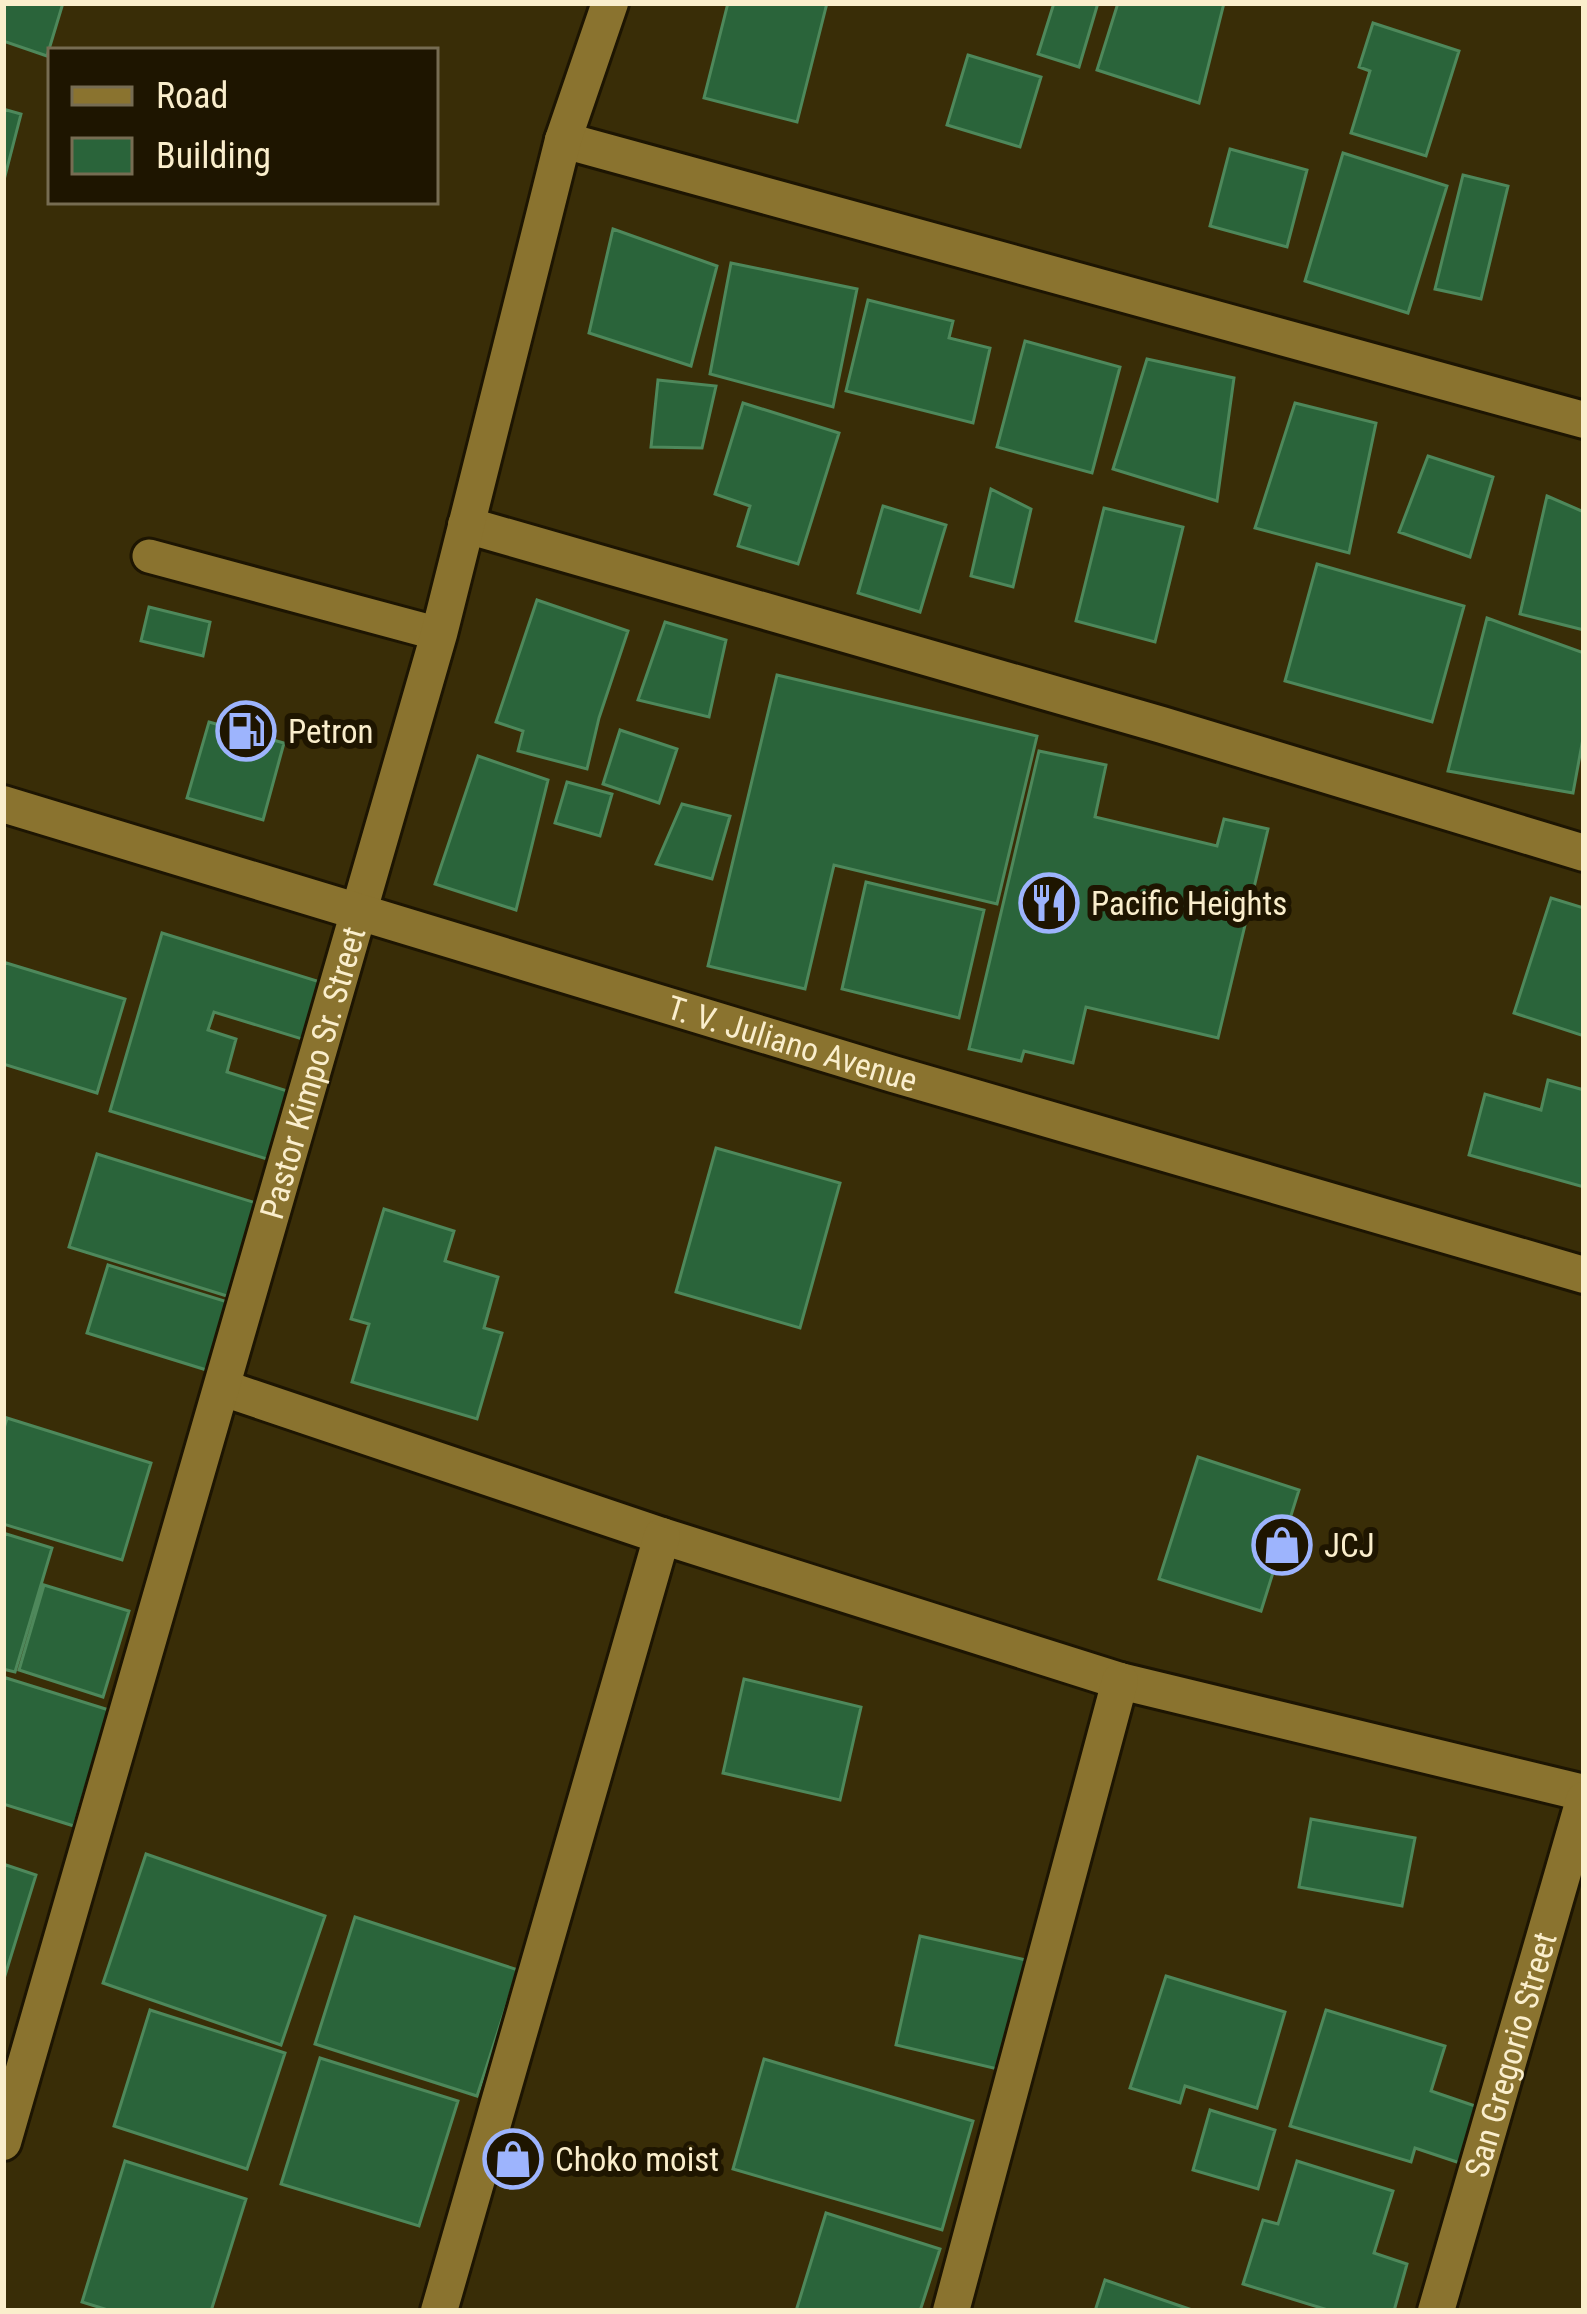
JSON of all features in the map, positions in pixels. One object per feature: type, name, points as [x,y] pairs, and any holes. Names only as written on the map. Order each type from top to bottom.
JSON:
[{"type":"street","name":"Pastor Kimpo Sr. Street","points":[[3,2142],[439,634],[563,140],[610,3]]},
{"type":"street","points":[[563,140],[1584,420]]},
{"type":"street","points":[[466,525],[1140,718],[1584,853]]},
{"type":"street","name":"T. V. Juliano Avenue","points":[[3,804],[893,1074],[1584,1275]]},
{"type":"street","points":[[223,1388],[662,1536],[1120,1681],[1584,1796]]},
{"type":"street","points":[[439,2311],[662,1536]]},
{"type":"street","points":[[951,2311],[1120,1681]]},
{"type":"street","name":"San Gregorio Street","points":[[1436,2311],[1584,1796]]},
{"type":"lane","points":[[149,556],[439,634]]},
{"type":"building","points":[[3,3],[63,3],[47,56],[3,41]]},
{"type":"building","points":[[728,3],[827,3],[797,122],[704,98]]},
{"type":"building","points":[[1054,3],[1098,3],[1079,67],[1038,54]]},
{"type":"building","points":[[1118,3],[1224,3],[1199,103],[1097,70]]},
{"type":"building","points":[[1373,23],[1459,51],[1426,156],[1351,133],[1370,71],[1359,67]]},
{"type":"building","points":[[968,55],[1041,77],[1020,147],[947,125]]},
{"type":"building","points":[[3,109],[21,114],[3,184]]},
{"type":"building","points":[[1230,149],[1307,170],[1287,247],[1210,226]]},
{"type":"building","points":[[1343,153],[1447,186],[1408,313],[1305,281]]},
{"type":"building","points":[[1463,175],[1508,186],[1481,299],[1435,289]]},
{"type":"building","points":[[613,229],[717,266],[691,366],[589,333]]},
{"type":"building","points":[[731,263],[857,289],[833,407],[710,374]]},
{"type":"building","points":[[868,300],[953,321],[949,338],[990,348],[973,423],[846,391]]},
{"type":"building","points":[[1025,341],[1120,367],[1092,473],[997,447]]},
{"type":"building","points":[[1147,359],[1234,378],[1217,501],[1113,469]]},
{"type":"building","points":[[658,380],[716,386],[702,448],[651,447]]},
{"type":"building","points":[[743,403],[839,433],[798,564],[738,546],[750,506],[715,494]]},
{"type":"building","points":[[1295,403],[1376,423],[1349,553],[1255,528]]},
{"type":"building","points":[[1428,456],[1493,477],[1470,557],[1399,532]]},
{"type":"building","points":[[991,489],[1031,509],[1013,587],[971,576]]},
{"type":"building","points":[[1547,496],[1584,512],[1584,630],[1520,614]]},
{"type":"building","points":[[883,506],[946,525],[920,612],[858,593]]},
{"type":"building","points":[[1104,508],[1183,527],[1155,642],[1076,621]]},
{"type":"building","points":[[1317,564],[1464,606],[1432,722],[1285,681]]},
{"type":"building","points":[[537,600],[628,631],[587,769],[518,751],[523,731],[496,722]]},
{"type":"building","points":[[149,607],[210,622],[203,656],[141,641]]},
{"type":"building","points":[[1487,618],[1584,653],[1584,733],[1573,793],[1448,771]]},
{"type":"building","points":[[665,622],[726,640],[709,717],[638,700]]},
{"type":"building","points":[[777,675],[1037,736],[997,904],[834,865],[805,989],[708,966]]},
{"type":"building","points":[[209,722],[284,743],[263,820],[187,798]]},
{"type":"building","points":[[620,730],[677,749],[659,803],[603,784]]},
{"type":"building","points":[[1039,751],[1106,765],[1095,817],[1217,846],[1224,819],[1268,829],[1218,1038],[1086,1007],[1073,1063],[1024,1051],[1021,1061],[969,1049]]},
{"type":"building","points":[[478,756],[548,780],[516,910],[435,884]]},
{"type":"building","points":[[567,782],[612,794],[600,836],[555,823]]},
{"type":"building","points":[[682,804],[730,816],[712,879],[656,864]]},
{"type":"building","points":[[866,882],[984,910],[959,1018],[842,989]]},
{"type":"building","points":[[1551,898],[1584,908],[1584,1036],[1514,1013]]},
{"type":"building","points":[[162,933],[333,986],[315,1043],[214,1012],[208,1030],[236,1039],[227,1072],[300,1095],[280,1163],[110,1111]]},
{"type":"building","points":[[3,962],[125,999],[97,1093],[3,1064]]},
{"type":"building","points":[[1548,1080],[1584,1090],[1584,1187],[1469,1155],[1485,1094],[1541,1110]]},
{"type":"building","points":[[716,1148],[840,1183],[800,1328],[676,1292]]},
{"type":"building","points":[[97,1154],[269,1207],[240,1300],[69,1247]]},
{"type":"building","points":[[384,1209],[454,1231],[445,1261],[498,1277],[484,1328],[502,1333],[477,1419],[352,1382],[369,1324],[351,1319]]},
{"type":"building","points":[[108,1265],[234,1304],[213,1372],[87,1333]]},
{"type":"building","points":[[7,1418],[151,1463],[122,1560],[3,1524]]},
{"type":"building","points":[[1198,1457],[1299,1490],[1261,1611],[1159,1579]]},
{"type":"building","points":[[3,1533],[52,1548],[15,1672],[3,1669]]},
{"type":"building","points":[[44,1585],[129,1611],[103,1697],[19,1670]]},
{"type":"building","points":[[3,1677],[109,1710],[74,1826],[3,1804]]},
{"type":"building","points":[[744,1679],[861,1707],[840,1800],[723,1773]]},
{"type":"building","points":[[1311,1819],[1415,1838],[1402,1906],[1299,1887]]},
{"type":"building","points":[[146,1854],[325,1916],[281,2045],[103,1983]]},
{"type":"building","points":[[3,1864],[36,1875],[3,1982]]},
{"type":"building","points":[[355,1917],[518,1970],[477,2096],[315,2044]]},
{"type":"building","points":[[920,1936],[1030,1961],[1006,2071],[896,2045]]},
{"type":"building","points":[[1166,1976],[1285,2012],[1257,2108],[1185,2086],[1180,2103],[1130,2088]]},
{"type":"building","points":[[150,2010],[285,2053],[247,2169],[114,2126]]},
{"type":"building","points":[[1326,2010],[1445,2046],[1431,2091],[1484,2109],[1466,2165],[1415,2148],[1411,2162],[1290,2126]]},
{"type":"building","points":[[320,2058],[458,2101],[419,2226],[281,2184]]},
{"type":"building","points":[[764,2059],[973,2121],[942,2230],[733,2169]]},
{"type":"building","points":[[1210,2110],[1275,2130],[1258,2189],[1193,2170]]},
{"type":"building","points":[[125,2161],[246,2199],[211,2311],[111,2311],[82,2302]]},
{"type":"building","points":[[1297,2161],[1393,2191],[1374,2253],[1407,2264],[1394,2311],[1331,2311],[1243,2284],[1263,2220],[1278,2224]]},
{"type":"building","points":[[826,2213],[940,2249],[920,2311],[796,2311]]},
{"type":"building","points":[[1105,2280],[1195,2311],[1095,2311]]},
{"type":"place","name":"Petron","points":[[246,731]]},
{"type":"place","name":"Pacific Heights","points":[[1049,903]]},
{"type":"place","name":"JCJ","points":[[1282,1545]]},
{"type":"place","name":"Choko moist","points":[[513,2159]]}]
